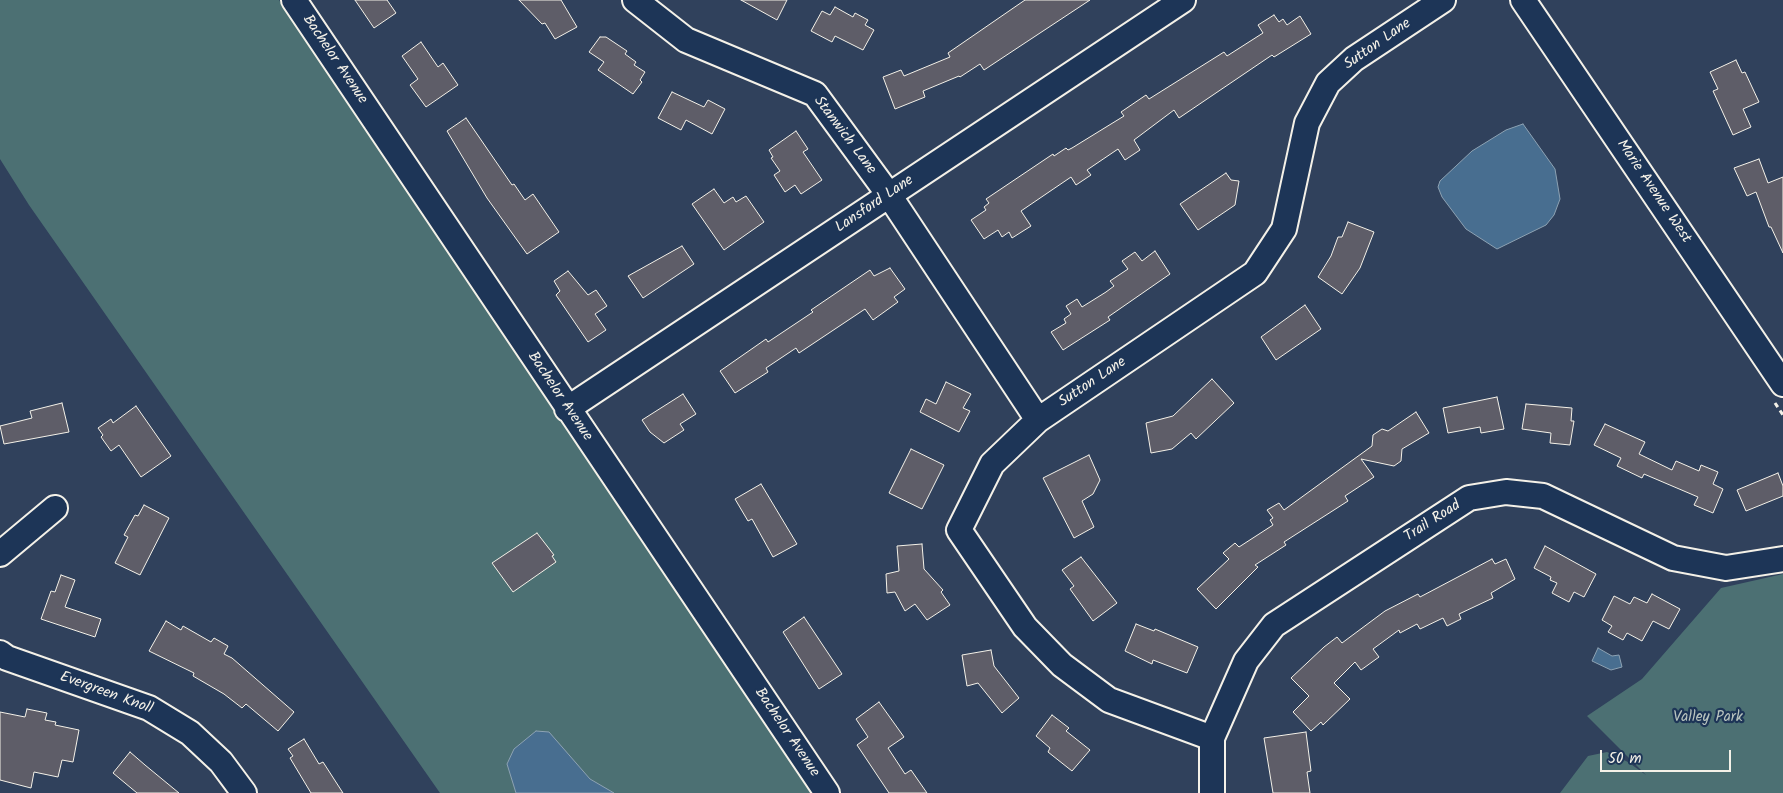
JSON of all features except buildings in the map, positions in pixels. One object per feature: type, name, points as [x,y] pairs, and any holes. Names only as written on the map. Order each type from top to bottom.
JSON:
[{"type":"street","name":"Bachelor Avenue","points":[[294,0],[567,409],[827,793]]},
{"type":"street","name":"Stanwich Lane","points":[[635,0],[686,40],[815,94],[889,195],[1038,420]]},
{"type":"street","name":"Lansford Lane","points":[[567,409],[1183,0]]},
{"type":"street","name":"Sutton Lane","points":[[1212,738],[1109,700],[1062,665],[1024,627],[959,530],[992,464],[1038,420],[1255,273],[1284,229],[1308,124],[1328,83],[1354,59],[1443,0]]},
{"type":"street","name":"Marie Avenue West","points":[[1523,0],[1783,384]]},
{"type":"street","name":"Trail Road","points":[[1212,793],[1212,738],[1246,661],[1274,625],[1470,498],[1506,492],[1542,496],[1673,558],[1726,568],[1783,559]]},
{"type":"street","points":[[0,554],[55,508]]},
{"type":"street","name":"Evergreen Knoll","points":[[0,653],[6,658],[149,708],[190,732],[220,762],[244,793]]},
{"type":"green space","points":[[0,0],[279,0],[815,793],[440,793],[29,205],[0,159]]},
{"type":"green space","name":"Valley Park","points":[[1783,574],[1783,793],[1560,793],[1588,756],[1607,752],[1628,762],[1646,775],[1587,716],[1642,679],[1721,588]]},
{"type":"water","points":[[1523,124],[1555,169],[1560,199],[1554,215],[1546,225],[1497,249],[1466,229],[1442,197],[1438,187],[1440,181],[1472,151],[1506,130]]},
{"type":"water","points":[[1598,648],[1612,656],[1619,655],[1622,667],[1611,670],[1592,661]]},
{"type":"water","points":[[536,731],[549,732],[590,779],[614,793],[516,793],[507,764],[514,749]]}]
